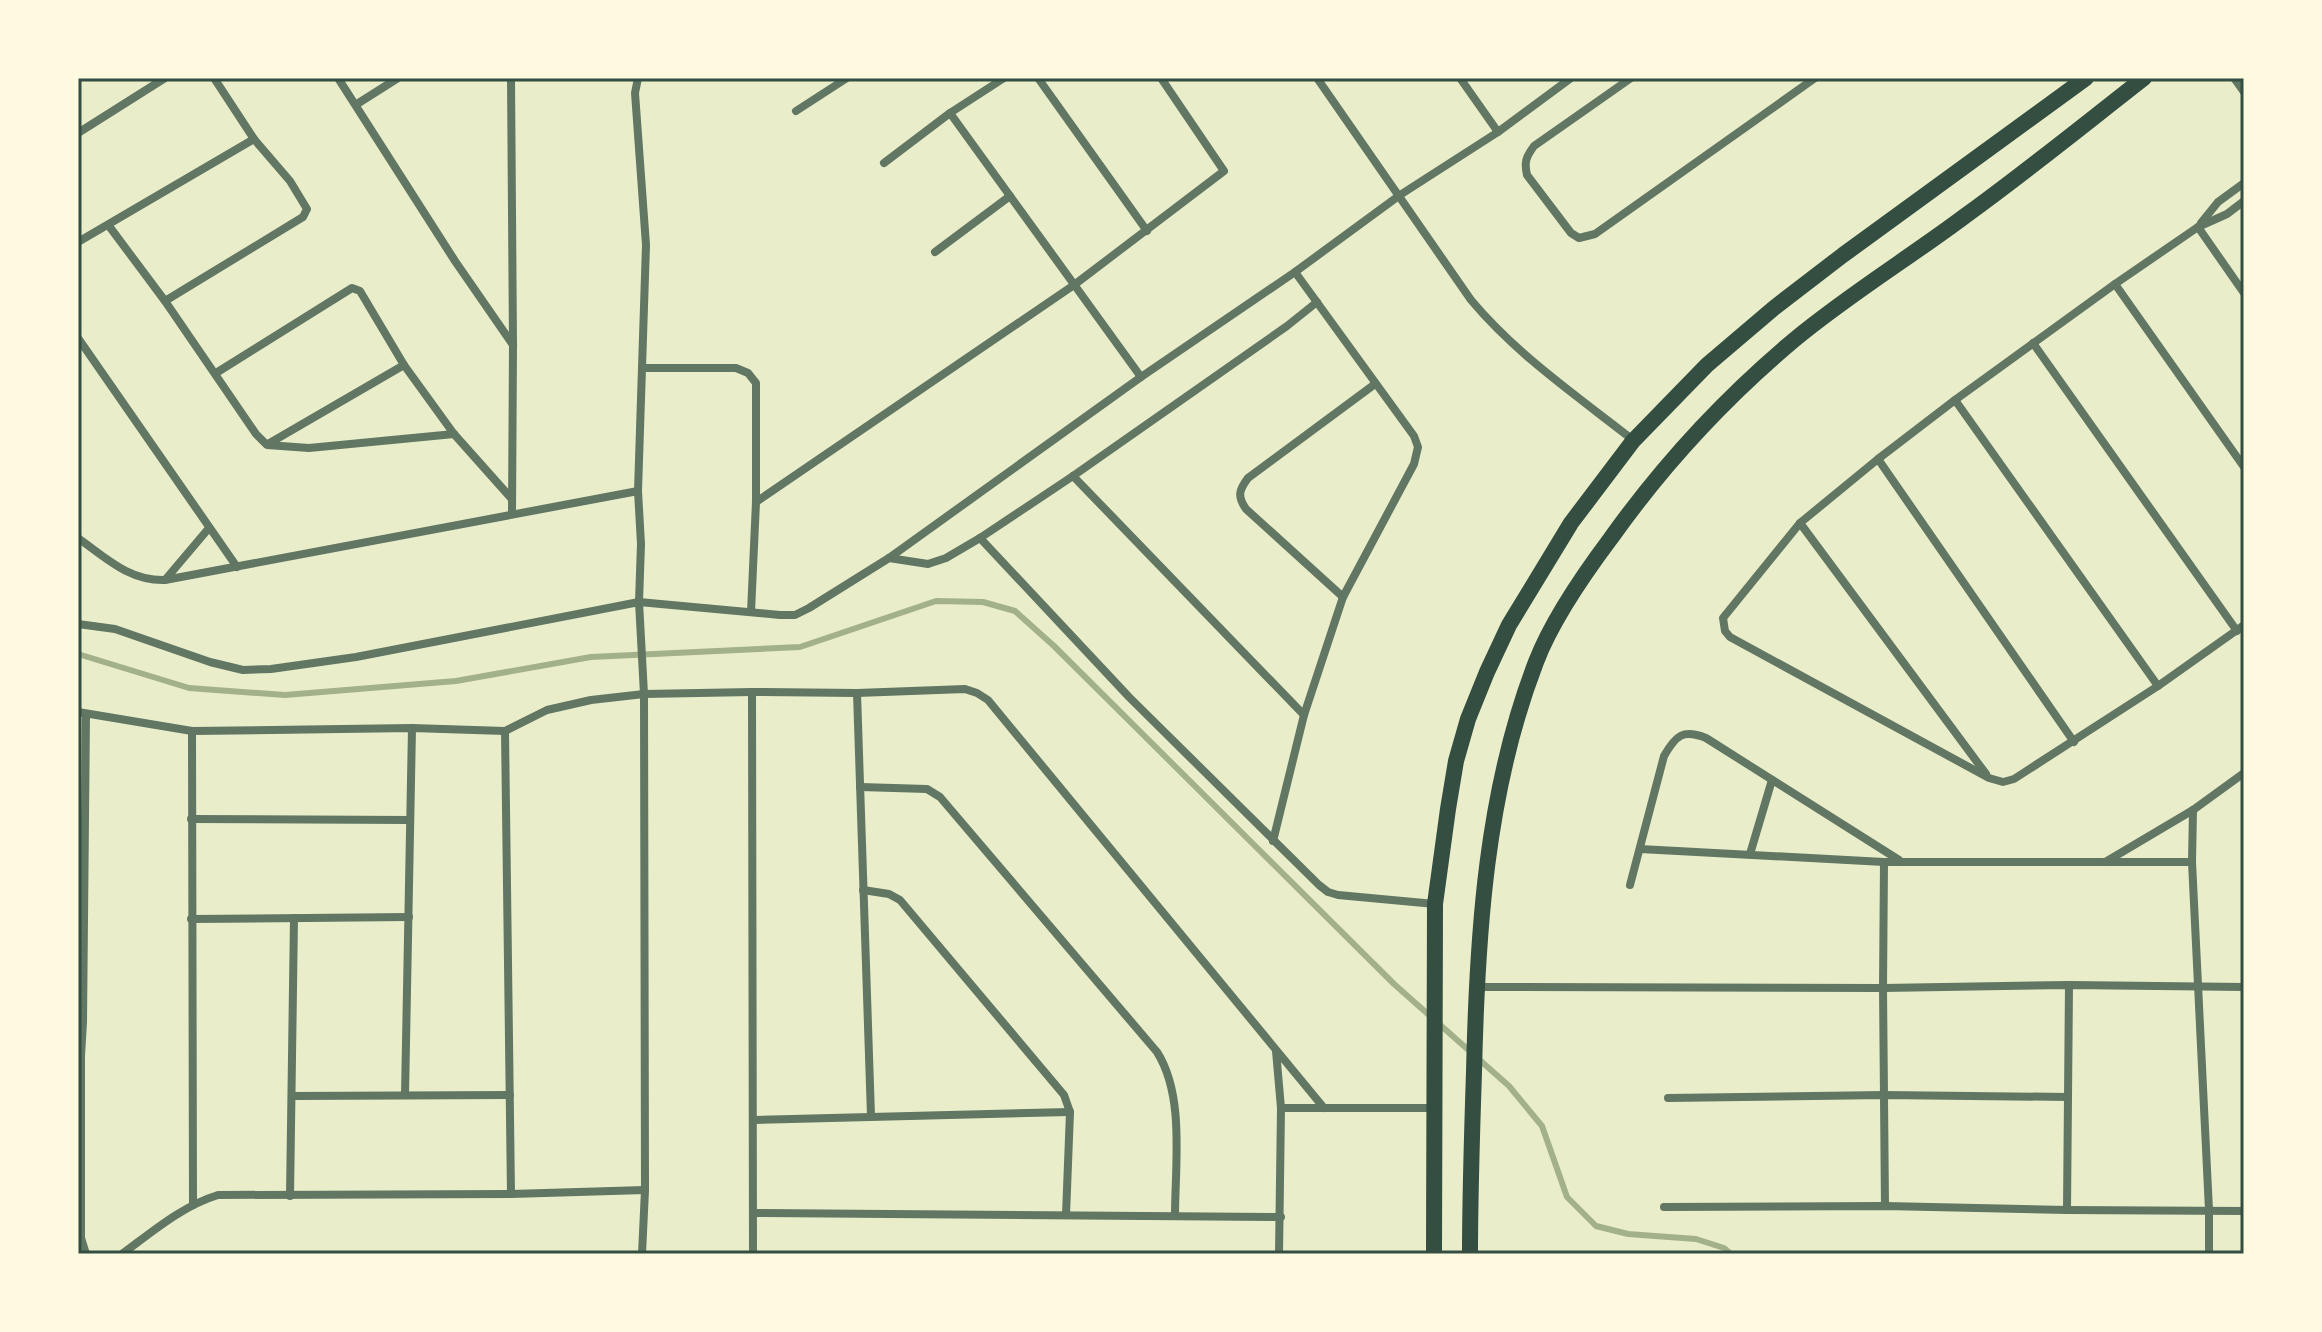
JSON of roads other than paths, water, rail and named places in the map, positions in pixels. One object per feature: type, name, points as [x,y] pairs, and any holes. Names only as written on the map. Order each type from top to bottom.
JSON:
[{"type":"main road","points":[[1434,1254],[1435,904],[1456,761],[1468,719],[1509,625],[1571,523],[1633,441],[1707,365],[1774,308],[2086,78]]},
{"type":"main road","points":[[1470,1254],[1476,987],[1495,816],[1519,711],[1537,658],[1582,576],[1645,490],[1694,436],[1794,340],[1964,217],[2144,78]]},
{"type":"street","points":[[78,133],[165,78]]},
{"type":"street","points":[[165,301],[303,217],[307,209],[254,139],[214,78]]},
{"type":"street","points":[[338,78],[357,104],[405,186],[513,345]]},
{"type":"street","points":[[357,104],[398,78]]},
{"type":"street","points":[[511,78],[512,513]]},
{"type":"street","points":[[638,78],[635,93],[646,245],[638,491],[644,694],[645,1190],[642,1254]]},
{"type":"street","points":[[796,111],[847,78]]},
{"type":"street","points":[[884,163],[950,113],[1004,78]]},
{"type":"street","points":[[1038,78],[1147,231]]},
{"type":"street","points":[[756,502],[1074,285],[1224,171],[1161,78]]},
{"type":"street","points":[[1317,78],[1488,321],[1525,355],[1633,441]]},
{"type":"street","points":[[1460,78],[1498,132]]},
{"type":"street","points":[[78,624],[115,629],[210,662],[243,670],[356,657],[639,602],[795,615],[889,558],[1141,377],[1295,272],[1400,195],[1498,132],[1571,78]]},
{"type":"street","points":[[1631,78],[1534,146],[1527,155],[1527,175],[1571,233],[1579,238],[1595,234],[1815,78]]},
{"type":"street","points":[[2234,78],[2244,92]]},
{"type":"street","points":[[950,113],[1141,377]]},
{"type":"street","points":[[78,242],[254,139]]},
{"type":"street","points":[[2198,227],[2218,202],[2244,183]]},
{"type":"street","points":[[935,252],[1010,196]]},
{"type":"street","points":[[2033,343],[2240,628],[2074,742],[2014,779],[2003,782],[1989,778],[1730,637],[1725,631],[1723,618],[1800,523],[1878,459],[1955,400],[2033,343],[2115,284],[2198,227],[2227,214],[2244,201]]},
{"type":"street","points":[[109,226],[216,373],[256,434],[267,445],[309,448],[454,434]]},
{"type":"street","points":[[2198,227],[2244,293]]},
{"type":"street","points":[[1273,841],[1304,715],[1343,597],[1417,456],[1418,447],[1414,436],[1295,272]]},
{"type":"street","points":[[2115,284],[2244,467]]},
{"type":"street","points":[[216,373],[352,288],[360,291],[404,365],[454,434],[511,498]]},
{"type":"street","points":[[889,558],[928,564],[946,558],[980,538],[1073,476],[1317,302]]},
{"type":"street","points":[[78,338],[237,567]]},
{"type":"street","points":[[267,445],[404,365]]},
{"type":"street","points":[[643,368],[736,368],[748,373],[756,383],[756,502],[751,612]]},
{"type":"street","points":[[1343,597],[1246,509],[1239,499],[1240,489],[1248,478],[1375,384]]},
{"type":"street","points":[[1955,400],[2158,686]]},
{"type":"street","points":[[1878,459],[2074,742]]},
{"type":"street","points":[[1073,476],[1304,715]]},
{"type":"street","points":[[78,538],[129,574],[149,580],[165,580],[638,491]]},
{"type":"street","points":[[1800,523],[1989,778]]},
{"type":"street","points":[[165,580],[209,528]]},
{"type":"street","points":[[980,538],[1129,697],[1328,892],[1435,904]]},
{"type":"street","points":[[86,1254],[81,1238],[79,1056],[83,1006],[82,713],[192,731],[412,728],[505,731],[547,710],[591,700],[644,694],[965,689],[988,700],[1324,1108]]},
{"type":"street","points":[[752,692],[753,1254]]},
{"type":"street","points":[[857,693],[871,1116]]},
{"type":"street","points":[[405,1095],[412,728]]},
{"type":"street","points":[[192,731],[193,1205]]},
{"type":"street","points":[[505,731],[511,1194]]},
{"type":"street","points":[[1630,885],[1664,756],[1671,743],[1689,733],[1706,738],[1900,861]]},
{"type":"street","points":[[2105,862],[2193,810],[2244,773]]},
{"type":"street","points":[[1750,854],[1772,780]]},
{"type":"street","points":[[860,787],[927,789],[940,797],[1157,1052],[1170,1076],[1176,1101],[1175,1216]]},
{"type":"street","points":[[2193,810],[2196,986],[2209,1254]]},
{"type":"street","points":[[191,819],[410,820]]},
{"type":"street","points":[[1640,849],[1884,862],[2192,862]]},
{"type":"street","points":[[1884,862],[1885,1206]]},
{"type":"street","points":[[863,890],[889,894],[900,900],[1064,1095],[1070,1112],[1066,1215]]},
{"type":"street","points":[[191,919],[409,917]]},
{"type":"street","points":[[290,1196],[294,918]]},
{"type":"street","points":[[2067,1210],[2069,985]]},
{"type":"street","points":[[1476,987],[2244,987]]},
{"type":"street","points":[[1276,1050],[1281,1108],[1279,1254]]},
{"type":"street","points":[[292,1096],[510,1095]]},
{"type":"street","points":[[1668,1098],[1884,1095],[2068,1097]]},
{"type":"street","points":[[1281,1108],[1435,1108]]},
{"type":"street","points":[[754,1120],[1070,1112]]},
{"type":"street","points":[[122,1254],[193,1205],[218,1195],[511,1194],[645,1190]]},
{"type":"street","points":[[1664,1207],[1885,1206],[2244,1211]]},
{"type":"street","points":[[754,1213],[1281,1217]]},
{"type":"waterway","points":[[78,654],[189,688],[285,695],[456,681],[591,657],[800,647],[936,601],[983,602],[1015,611],[1054,646],[1394,984],[1509,1086],[1542,1126],[1567,1197],[1596,1226],[1628,1234],[1696,1239],[1724,1248],[1731,1254]]}]
